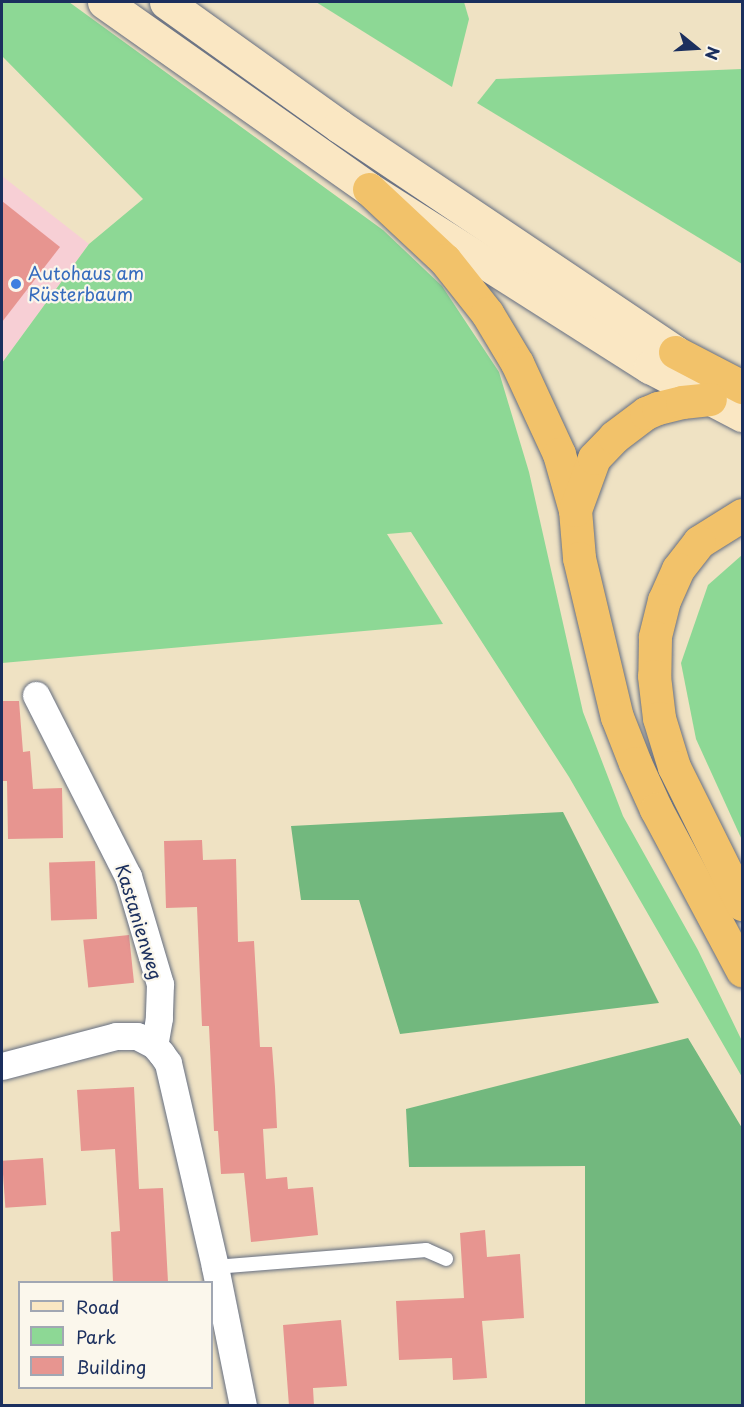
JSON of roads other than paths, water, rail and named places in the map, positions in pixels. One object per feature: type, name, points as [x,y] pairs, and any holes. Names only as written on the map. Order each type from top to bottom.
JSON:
[{"type":"highway","points":[[369,189],[445,260],[487,313],[517,363],[559,454],[575,510],[579,558],[617,717],[656,809],[742,970]]},
{"type":"highway","points":[[675,352],[742,387]]},
{"type":"highway","points":[[575,510],[594,458],[615,436],[646,413],[658,408],[682,402],[710,399]]},
{"type":"highway","points":[[742,515],[699,542],[678,568],[664,600],[655,637],[654,676],[659,718],[674,767],[742,904]]},
{"type":"main road","points":[[104,2],[369,189],[650,367],[742,415]]},
{"type":"main road","points":[[166,2],[376,151],[675,352],[742,407]]},
{"type":"street","name":"Kastanienweg","points":[[36,695],[128,876],[160,984],[159,1018],[154,1045]]},
{"type":"street","points":[[2,1066],[116,1036],[136,1036],[154,1045],[168,1063],[215,1267],[243,1406]]},
{"type":"lane","points":[[215,1267],[426,1250],[446,1259]]},
{"type":"place","name":"Autohaus am Rüsterbaum","points":[[16,284]]}]
